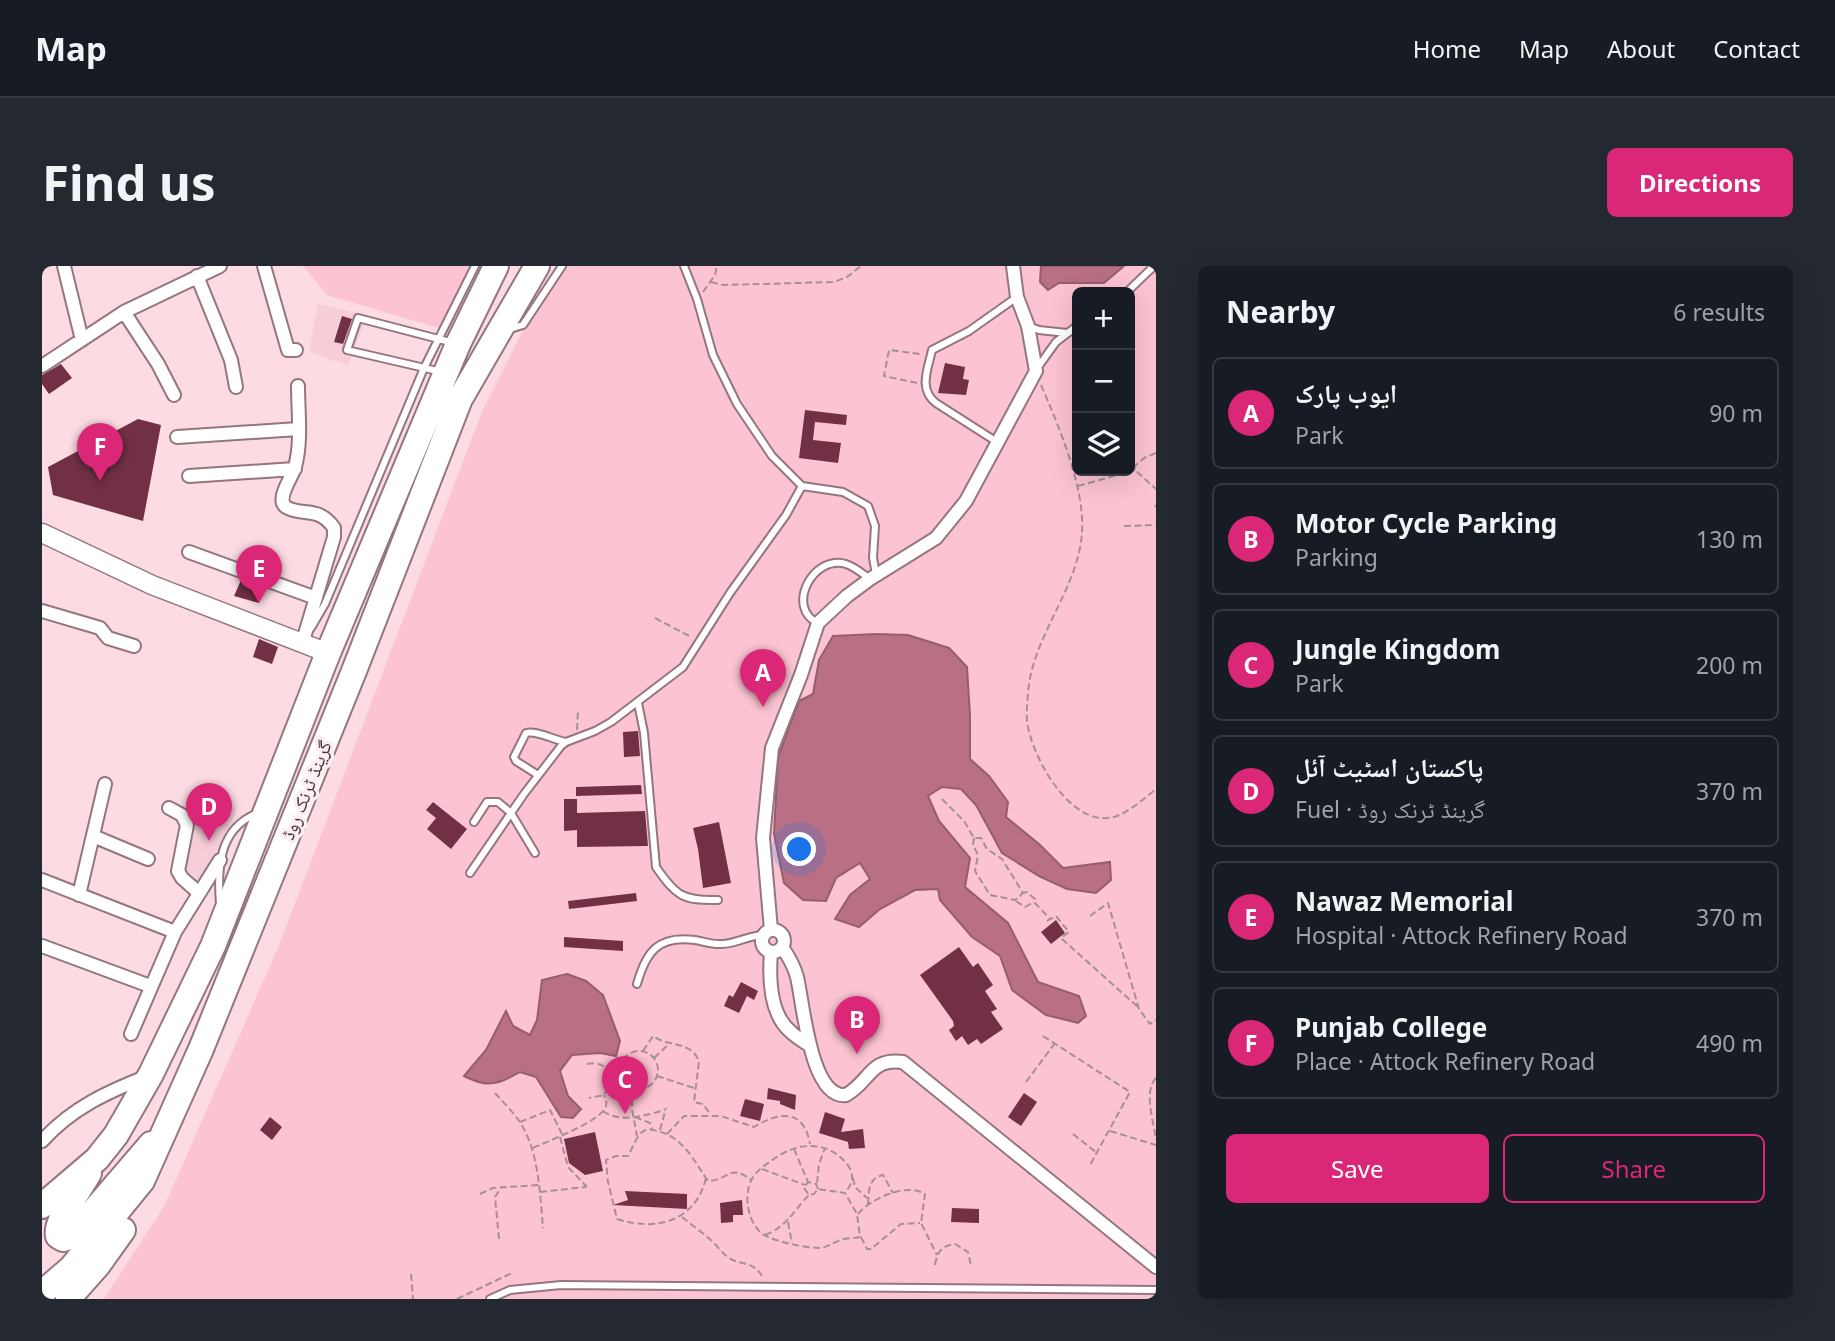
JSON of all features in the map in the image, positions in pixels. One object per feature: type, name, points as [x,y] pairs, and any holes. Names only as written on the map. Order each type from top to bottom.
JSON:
[{"type":"highway","name":"گرینڈ ٹرنک روڈ","points":[[42,1206],[97,1159],[116,1135],[151,1074],[222,925],[435,371],[448,342],[496,266]]},
{"type":"highway","name":"گرینڈ ٹرنک روڈ","points":[[42,1293],[71,1268],[142,1181],[201,1049],[354,671],[460,399],[537,266]]},
{"type":"highway","points":[[97,1159],[79,1193],[58,1221],[58,1236],[64,1239],[72,1236],[166,1129]]},
{"type":"highway","points":[[68,1299],[130,1222],[142,1181]]},
{"type":"street","points":[[64,266],[82,340]]},
{"type":"street","points":[[42,366],[124,312],[202,271],[220,266]]},
{"type":"street","points":[[264,266],[288,350],[296,350]]},
{"type":"street","points":[[1013,266],[1017,297],[1028,326],[1035,371],[967,500],[936,538],[873,577],[847,596],[818,623],[802,675],[772,748],[763,838],[768,932],[764,947],[777,949],[791,960],[797,977],[804,1029],[830,1091],[838,1096],[846,1096],[877,1065],[889,1060],[903,1062],[1156,1267]]},
{"type":"street","points":[[202,271],[232,360],[236,387]]},
{"type":"street","points":[[124,312],[159,364],[174,395]]},
{"type":"street","points":[[298,386],[298,456],[283,494],[283,502],[287,507],[321,515],[334,528],[334,537],[302,644]]},
{"type":"street","points":[[177,437],[298,429]]},
{"type":"street","points":[[189,476],[295,469]]},
{"type":"street","points":[[42,533],[152,586],[328,653]]},
{"type":"street","points":[[189,552],[316,598]]},
{"type":"street","points":[[42,611],[100,628],[108,638],[134,646]]},
{"type":"street","points":[[79,895],[105,784]]},
{"type":"street","points":[[169,808],[182,815],[187,825],[177,871],[199,893]]},
{"type":"street","points":[[93,835],[148,859]]},
{"type":"street","points":[[131,1034],[175,932],[220,860]]},
{"type":"street","points":[[42,880],[175,932]]},
{"type":"street","points":[[768,932],[779,932],[782,935],[770,985],[780,1017],[788,1030],[810,1045]]},
{"type":"street","points":[[42,946],[150,986]]},
{"type":"street","points":[[42,1141],[62,1120],[100,1095],[151,1074]]},
{"type":"lane","points":[[302,644],[325,604],[435,371],[347,350],[358,318],[448,342],[475,266]]},
{"type":"lane","points":[[498,333],[523,325],[562,266]]},
{"type":"lane","points":[[684,266],[697,299],[713,355],[737,404],[772,456],[802,486],[843,492],[868,506],[875,526],[873,577],[847,564],[824,565],[806,585],[803,596],[804,611],[810,619],[818,623]]},
{"type":"lane","points":[[1132,287],[1154,266]]},
{"type":"lane","points":[[997,442],[928,397],[925,385],[932,350],[937,345],[969,331],[1017,297]]},
{"type":"lane","points":[[1028,326],[1067,333]]},
{"type":"lane","points":[[1035,371],[1044,355],[1072,330]]},
{"type":"lane","points":[[470,873],[538,775],[566,742],[603,726],[683,667],[698,640],[786,515],[802,486]]},
{"type":"lane","points":[[638,702],[656,867],[682,896],[691,900],[718,900]]},
{"type":"lane","points":[[538,775],[514,757],[527,733],[533,731],[553,740],[566,742]]},
{"type":"lane","points":[[474,822],[488,802],[498,802],[511,813],[535,853]]},
{"type":"lane","points":[[222,925],[220,860],[227,841],[244,818],[267,810]]},
{"type":"lane","points":[[637,984],[649,955],[662,943],[681,939],[719,945],[768,932]]},
{"type":"lane","points":[[490,1299],[510,1290],[561,1285],[1156,1290]]},
{"type":"lane","points":[[1148,1289],[1148,1299]]},
{"type":"path","points":[[697,299],[710,282],[717,266]]},
{"type":"path","points":[[710,282],[723,285],[819,284],[841,279],[861,266]]},
{"type":"path","points":[[925,385],[884,376],[889,350],[931,356]]},
{"type":"path","points":[[1035,371],[1055,417],[1077,486],[1082,530],[1079,559],[1037,653],[1030,682],[1027,722],[1033,745],[1041,766],[1061,793],[1080,811],[1098,817],[1116,817],[1156,789]]},
{"type":"path","points":[[1135,466],[1156,453]]},
{"type":"path","points":[[1135,470],[1156,489]]},
{"type":"path","points":[[1077,486],[1113,476]]},
{"type":"path","points":[[1124,526],[1156,525]]},
{"type":"path","points":[[654,618],[698,640]]},
{"type":"path","points":[[578,710],[576,722],[579,737]]},
{"type":"path","points":[[942,799],[964,821],[974,838],[973,845],[978,855],[975,871],[990,895],[1015,901],[1025,907],[1034,902]]},
{"type":"path","points":[[974,838],[981,838],[987,849],[1002,859],[1023,893]]},
{"type":"path","points":[[1015,901],[1027,892],[1048,920],[1056,916],[1069,932],[1061,938],[1139,1009],[1150,1024],[1156,1020]]},
{"type":"path","points":[[1090,916],[1108,903],[1139,1009]]},
{"type":"path","points":[[643,1051],[653,1036],[669,1045],[687,1047],[697,1056],[699,1068],[694,1102],[704,1104],[710,1115]]},
{"type":"path","points":[[1043,1036],[1130,1092],[1090,1165]]},
{"type":"path","points":[[1026,1082],[1055,1044]]},
{"type":"path","points":[[654,1058],[669,1045]]},
{"type":"path","points":[[643,1051],[654,1058],[657,1076],[654,1082],[644,1089],[632,1088],[622,1080],[622,1062],[631,1053],[643,1051]]},
{"type":"path","points":[[532,1148],[596,1118],[603,1111],[606,1102],[604,1095],[611,1083],[609,1071],[600,1064],[587,1064]]},
{"type":"path","points":[[657,1076],[695,1089]]},
{"type":"path","points":[[1156,1078],[1150,1084],[1149,1093],[1156,1140]]},
{"type":"path","points":[[632,1088],[633,1116],[639,1137]]},
{"type":"path","points":[[495,1093],[520,1122],[532,1148],[543,1228]]},
{"type":"path","points":[[589,1098],[604,1095]]},
{"type":"path","points":[[603,1111],[616,1117],[666,1109],[660,1132]]},
{"type":"path","points":[[520,1122],[550,1110],[561,1135],[568,1167],[587,1187],[540,1192]]},
{"type":"path","points":[[667,1134],[684,1116],[720,1115],[754,1127],[770,1117],[788,1115],[800,1121],[808,1130],[810,1145]]},
{"type":"path","points":[[633,1116],[650,1122],[652,1130]]},
{"type":"path","points":[[706,1178],[696,1202],[681,1216],[663,1222],[627,1222],[617,1219],[608,1182],[607,1160],[616,1156],[628,1156],[645,1130],[652,1130],[667,1134],[680,1142],[706,1178],[708,1181],[718,1181],[733,1171],[741,1172],[751,1180]]},
{"type":"path","points":[[1109,1130],[1156,1145]]},
{"type":"path","points":[[1073,1134],[1097,1153]]},
{"type":"path","points":[[860,1237],[843,1239],[821,1248],[792,1244],[764,1235],[750,1216],[746,1197],[751,1180],[761,1168],[784,1151],[810,1145],[837,1154],[848,1165],[855,1186],[868,1198]]},
{"type":"path","points":[[793,1147],[808,1181],[816,1184]]},
{"type":"path","points":[[818,1189],[816,1184],[819,1164],[825,1148]]},
{"type":"path","points":[[761,1168],[805,1185]]},
{"type":"path","points":[[868,1204],[870,1184],[880,1176],[886,1177],[893,1194]]},
{"type":"path","points":[[845,1193],[852,1184],[853,1177]]},
{"type":"path","points":[[808,1181],[804,1191],[809,1195]]},
{"type":"path","points":[[480,1194],[494,1188],[539,1184]]},
{"type":"path","points":[[499,1239],[495,1197],[502,1187]]},
{"type":"path","points":[[818,1189],[845,1193]]},
{"type":"path","points":[[764,1235],[788,1222],[797,1208],[818,1189]]},
{"type":"path","points":[[857,1214],[868,1204],[893,1194],[912,1189],[925,1194],[921,1223],[937,1255]]},
{"type":"path","points":[[845,1193],[857,1214],[860,1237],[867,1248],[871,1249],[901,1224],[921,1223]]},
{"type":"path","points":[[681,1216],[714,1243],[726,1257],[747,1263],[758,1270],[766,1286]]},
{"type":"path","points":[[788,1222],[792,1244]]},
{"type":"path","points":[[935,1265],[937,1255],[947,1245],[962,1246],[968,1251],[971,1266]]},
{"type":"path","points":[[457,1299],[514,1272]]},
{"type":"path","points":[[411,1274],[413,1299]]},
{"type":"shaded area","points":[[303,266],[474,266],[442,329],[327,295]]},
{"type":"shaded area","points":[[560,266],[1156,266],[1156,1299],[104,1299],[165,1205],[280,943],[483,409],[544,289]]},
{"type":"shaded area","points":[[1041,266],[1124,266],[1104,283],[1059,283],[1048,290],[1040,282]]},
{"type":"shaded area","points":[[318,304],[368,315],[348,365],[309,352]]},
{"type":"shaded area","points":[[908,635],[949,648],[967,667],[970,759],[989,776],[1008,802],[1006,817],[1063,868],[1110,862],[1111,880],[1096,893],[1067,889],[1039,876],[1002,853],[976,805],[961,789],[942,787],[928,796],[939,821],[970,858],[965,887],[1008,923],[1038,982],[1079,996],[1086,1016],[1078,1023],[1046,1015],[1012,990],[1000,956],[972,937],[940,900],[938,889],[915,890],[880,909],[859,927],[835,919],[850,895],[870,879],[860,863],[836,878],[826,901],[803,900],[784,883],[774,834],[778,758],[799,701],[813,694],[819,660],[833,636]]},
{"type":"shaded area","points":[[204,799],[237,807],[207,882],[198,886],[183,868]]},
{"type":"shaded area","points":[[567,974],[586,981],[603,995],[620,1041],[616,1056],[600,1053],[572,1055],[560,1071],[568,1096],[581,1109],[573,1118],[561,1117],[536,1077],[520,1072],[505,1080],[486,1083],[464,1076],[486,1050],[506,1011],[513,1026],[530,1035],[537,1020],[542,980]]},
{"type":"building","points":[[342,316],[352,319],[343,344],[334,342]]},
{"type":"building","points":[[945,363],[965,367],[963,379],[969,380],[966,395],[938,393]]},
{"type":"building","points":[[61,364],[72,378],[49,394],[42,384],[42,375]]},
{"type":"building","points":[[805,410],[847,415],[846,425],[815,422],[813,440],[841,443],[838,463],[799,458]]},
{"type":"building","points":[[138,419],[161,425],[143,521],[53,495],[48,467]]},
{"type":"building","points":[[241,580],[264,588],[259,603],[234,596]]},
{"type":"building","points":[[259,639],[278,647],[272,664],[253,657]]},
{"type":"building","points":[[638,731],[640,756],[624,757],[623,732]]},
{"type":"building","points":[[641,785],[642,794],[576,796],[576,787]]},
{"type":"building","points":[[564,799],[577,799],[577,813],[645,811],[648,846],[577,847],[577,830],[564,831]]},
{"type":"building","points":[[433,802],[467,829],[451,849],[427,829],[436,818],[426,810]]},
{"type":"building","points":[[719,822],[731,883],[703,888],[693,828]]},
{"type":"building","points":[[636,893],[637,901],[569,909],[568,901]]},
{"type":"building","points":[[1056,920],[1065,933],[1051,944],[1041,932]]},
{"type":"building","points":[[564,937],[623,941],[623,951],[564,947]]},
{"type":"building","points":[[959,947],[973,967],[978,963],[993,985],[985,991],[997,1009],[991,1012],[1003,1029],[981,1044],[977,1039],[968,1045],[962,1036],[956,1041],[949,1030],[954,1026],[953,1021],[920,975]]},
{"type":"building","points":[[741,982],[758,991],[754,1000],[747,996],[739,1013],[724,1006],[729,995],[733,997]]},
{"type":"building","points":[[865,1006],[866,1023],[852,1024],[850,1008]]},
{"type":"building","points":[[768,1088],[796,1095],[795,1110],[780,1104],[780,1101],[767,1099]]},
{"type":"building","points":[[1024,1093],[1037,1102],[1021,1126],[1008,1117]]},
{"type":"building","points":[[745,1099],[764,1104],[760,1121],[740,1116]]},
{"type":"building","points":[[825,1112],[845,1119],[841,1132],[863,1129],[865,1148],[849,1149],[848,1142],[819,1133]]},
{"type":"building","points":[[270,1117],[282,1127],[272,1140],[260,1130]]},
{"type":"building","points":[[595,1132],[603,1171],[585,1175],[569,1163],[564,1139]]},
{"type":"building","points":[[625,1191],[687,1194],[687,1209],[613,1205],[628,1200]]},
{"type":"building","points":[[742,1200],[743,1215],[733,1215],[733,1222],[721,1223],[720,1203]]},
{"type":"building","points":[[952,1208],[979,1209],[979,1223],[951,1222]]},
{"type":"place","name":"Punjab College","points":[[100,481]]},
{"type":"place","name":"Nawaz Memorial","points":[[259,603]]},
{"type":"place","name":"ایوب پارک","points":[[763,707]]},
{"type":"place","name":"پاکستان اسٹیٹ آئل","points":[[209,841]]},
{"type":"place","name":"Motor Cycle Parking","points":[[857,1054]]},
{"type":"place","name":"Jungle Kingdom","points":[[625,1114]]}]
